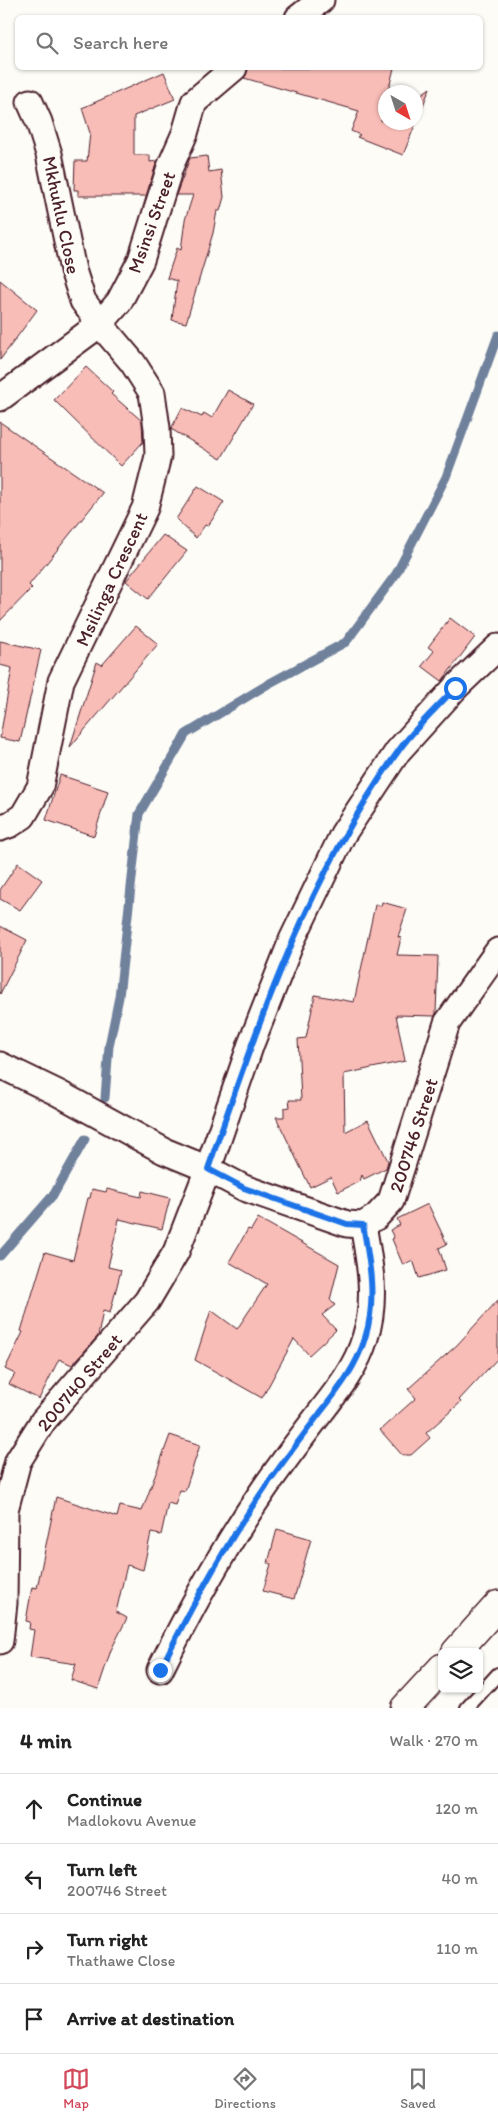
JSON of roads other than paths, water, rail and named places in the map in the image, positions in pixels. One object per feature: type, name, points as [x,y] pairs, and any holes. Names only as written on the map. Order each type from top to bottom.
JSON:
[{"type":"main road","points":[[460,1648],[498,1605]]},
{"type":"main road","points":[[405,1708],[438,1672]]},
{"type":"street","points":[[302,15],[320,0]]},
{"type":"street","name":"Msinsi Street","points":[[0,398],[100,324],[119,302],[140,260],[170,167],[185,133],[194,102],[232,70]]},
{"type":"street","name":"Mkhuhlu Close","points":[[30,102],[39,122],[49,154],[73,270],[83,301],[100,324]]},
{"type":"street","name":"Msilinga Crescent","points":[[0,828],[11,824],[23,816],[40,787],[62,681],[145,508],[158,456],[157,428],[152,393],[133,363],[100,324]]},
{"type":"street","name":"200740 Street","points":[[0,1641],[4,1603],[5,1510],[18,1461],[43,1421],[147,1301],[176,1252],[208,1169],[251,1044],[292,940],[344,834],[398,751],[455,688],[498,647]]},
{"type":"street","name":"200746 Street","points":[[363,1225],[376,1217],[391,1201],[447,1023],[498,950]]},
{"type":"street","points":[[0,1065],[58,1093],[164,1151],[208,1169],[244,1188],[347,1224],[363,1225],[371,1272],[371,1308],[365,1339],[346,1380],[264,1488],[228,1543],[190,1607],[160,1670]]},
{"type":"lane","points":[[467,1708],[498,1674]]},
{"type":"waterway","points":[[105,1098],[109,1046],[119,997],[139,814],[186,734],[270,683],[346,642],[396,574],[446,477],[498,335]]},
{"type":"waterway","points":[[0,1256],[54,1194],[85,1139]]}]
